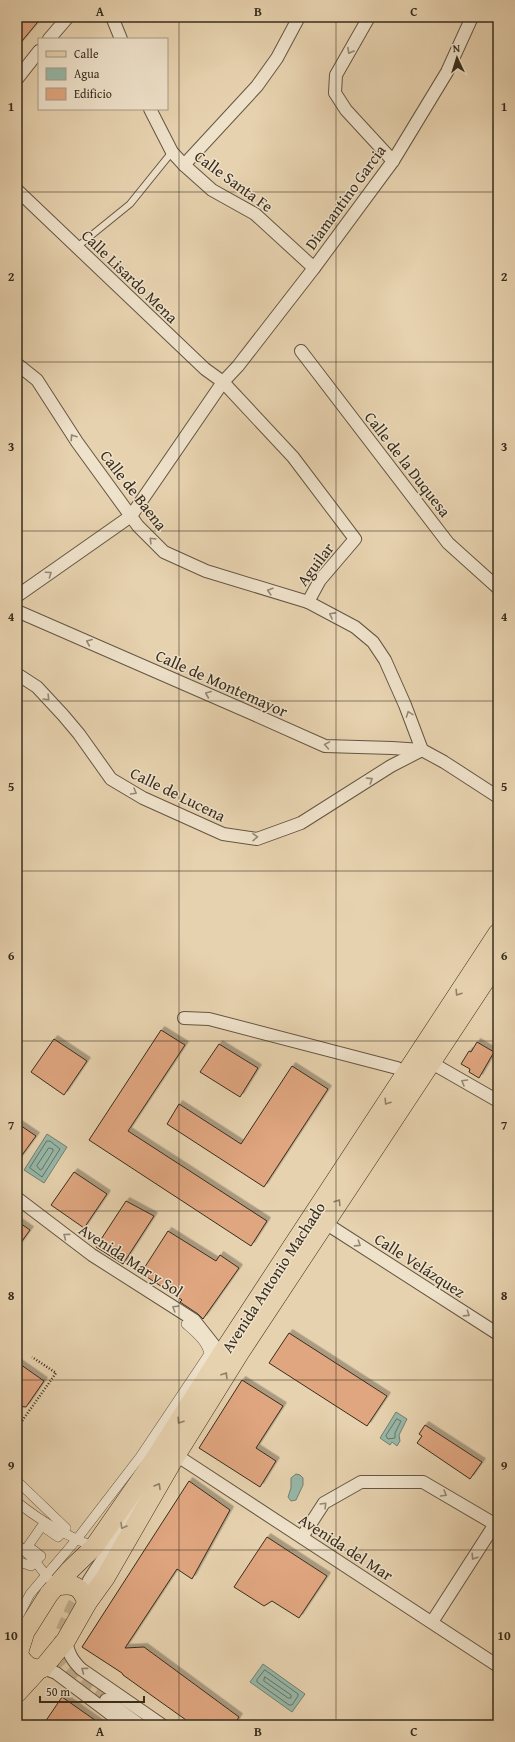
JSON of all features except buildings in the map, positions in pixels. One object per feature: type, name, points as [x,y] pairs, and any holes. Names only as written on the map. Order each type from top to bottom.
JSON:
[{"type":"main road","points":[[490,964],[498,933]]},
{"type":"main road","name":"Avenida Antonio Machado","points":[[18,1655],[25,1632],[49,1594],[52,1583],[70,1570],[94,1546],[151,1466],[231,1352],[319,1219],[430,1062],[490,964]]},
{"type":"main road","name":"Avenida Antonio Machado","points":[[319,1219],[405,1073],[490,964]]},
{"type":"main road","name":"Avenida Antonio Machado","points":[[41,1668],[66,1640],[87,1603],[105,1578],[176,1455],[231,1352]]},
{"type":"main road","points":[[52,1583],[67,1584],[78,1587],[87,1603]]},
{"type":"main road","points":[[18,1655],[24,1663],[31,1668],[41,1668]]},
{"type":"main road","points":[[17,1693],[41,1668]]},
{"type":"street","points":[[50,38],[68,17]]},
{"type":"street","points":[[112,17],[121,38]]},
{"type":"street","points":[[184,165],[257,86],[276,58],[299,17]]},
{"type":"street","points":[[369,17],[336,74],[335,94],[346,110],[392,160]]},
{"type":"street","name":"Diamantino Garcia","points":[[131,516],[224,382],[314,268],[392,160],[447,72],[472,17]]},
{"type":"street","points":[[17,79],[38,52]]},
{"type":"street","name":"Calle Santa Fe","points":[[151,110],[172,152],[184,165],[212,190],[255,214],[314,268]]},
{"type":"street","name":"Calle Lisardo Mena","points":[[17,190],[205,370],[224,382]]},
{"type":"street","name":"Calle de la Duquesa","points":[[301,351],[448,543],[498,588]]},
{"type":"street","name":"Calle de Baena","points":[[17,364],[37,380],[77,442],[138,526],[164,552],[206,571],[308,602]]},
{"type":"street","name":"Aguilar","points":[[224,382],[293,457],[355,540],[320,580],[308,602],[355,627],[373,642],[385,660],[406,705],[422,750]]},
{"type":"street","points":[[17,596],[131,516]]},
{"type":"street","name":"Calle de Montemayor","points":[[17,611],[325,746],[422,750]]},
{"type":"street","name":"Calle de Lucena","points":[[17,674],[37,687],[63,715],[79,734],[111,779],[143,798],[223,834],[257,839],[301,823],[391,766],[422,750]]},
{"type":"street","points":[[422,750],[444,762],[498,797]]},
{"type":"street","points":[[184,1018],[209,1019],[397,1068],[405,1073]]},
{"type":"street","points":[[430,1062],[498,1101]]},
{"type":"street","name":"Avenida Mar y Sol","points":[[17,1198],[92,1255],[194,1320],[217,1348],[231,1352]]},
{"type":"street","name":"Calle Velázquez","points":[[319,1219],[498,1334]]},
{"type":"street","points":[[17,1618],[30,1594],[52,1583],[76,1539],[140,1457],[209,1354],[208,1348],[198,1334],[186,1324]]},
{"type":"street","name":"Avenida del Mar","points":[[176,1455],[498,1666]]},
{"type":"street","points":[[88,1582],[125,1523],[138,1499],[142,1477]]},
{"type":"street","points":[[17,1481],[66,1528],[58,1537],[42,1526],[28,1546],[41,1556],[31,1566],[17,1561]]},
{"type":"street","points":[[302,1537],[324,1504],[361,1482],[423,1482],[497,1525],[432,1622]]},
{"type":"street","points":[[17,1502],[32,1514],[62,1533],[94,1546]]},
{"type":"street","points":[[17,1544],[36,1562],[52,1583]]},
{"type":"street","points":[[66,1640],[68,1651],[72,1660],[162,1725]]},
{"type":"street","points":[[41,1668],[56,1673],[125,1725]]},
{"type":"street","points":[[106,1700],[140,1725]]},
{"type":"lane","points":[[77,247],[130,204],[172,152]]},
{"type":"path","points":[[17,1428],[56,1373],[32,1357]]},
{"type":"water","points":[[47,1134],[67,1147],[44,1183],[24,1170]]},
{"type":"water","points":[[396,1412],[407,1419],[399,1435],[400,1441],[397,1446],[392,1442],[390,1445],[380,1438]]},
{"type":"water","points":[[296,1474],[303,1478],[303,1485],[296,1500],[291,1501],[288,1497],[291,1488],[291,1478]]},
{"type":"water","points":[[263,1664],[305,1694],[292,1712],[250,1682]]},
{"type":"tunnel","points":[[84,1588],[73,1605],[61,1632],[60,1660],[82,1683],[106,1700]]}]
